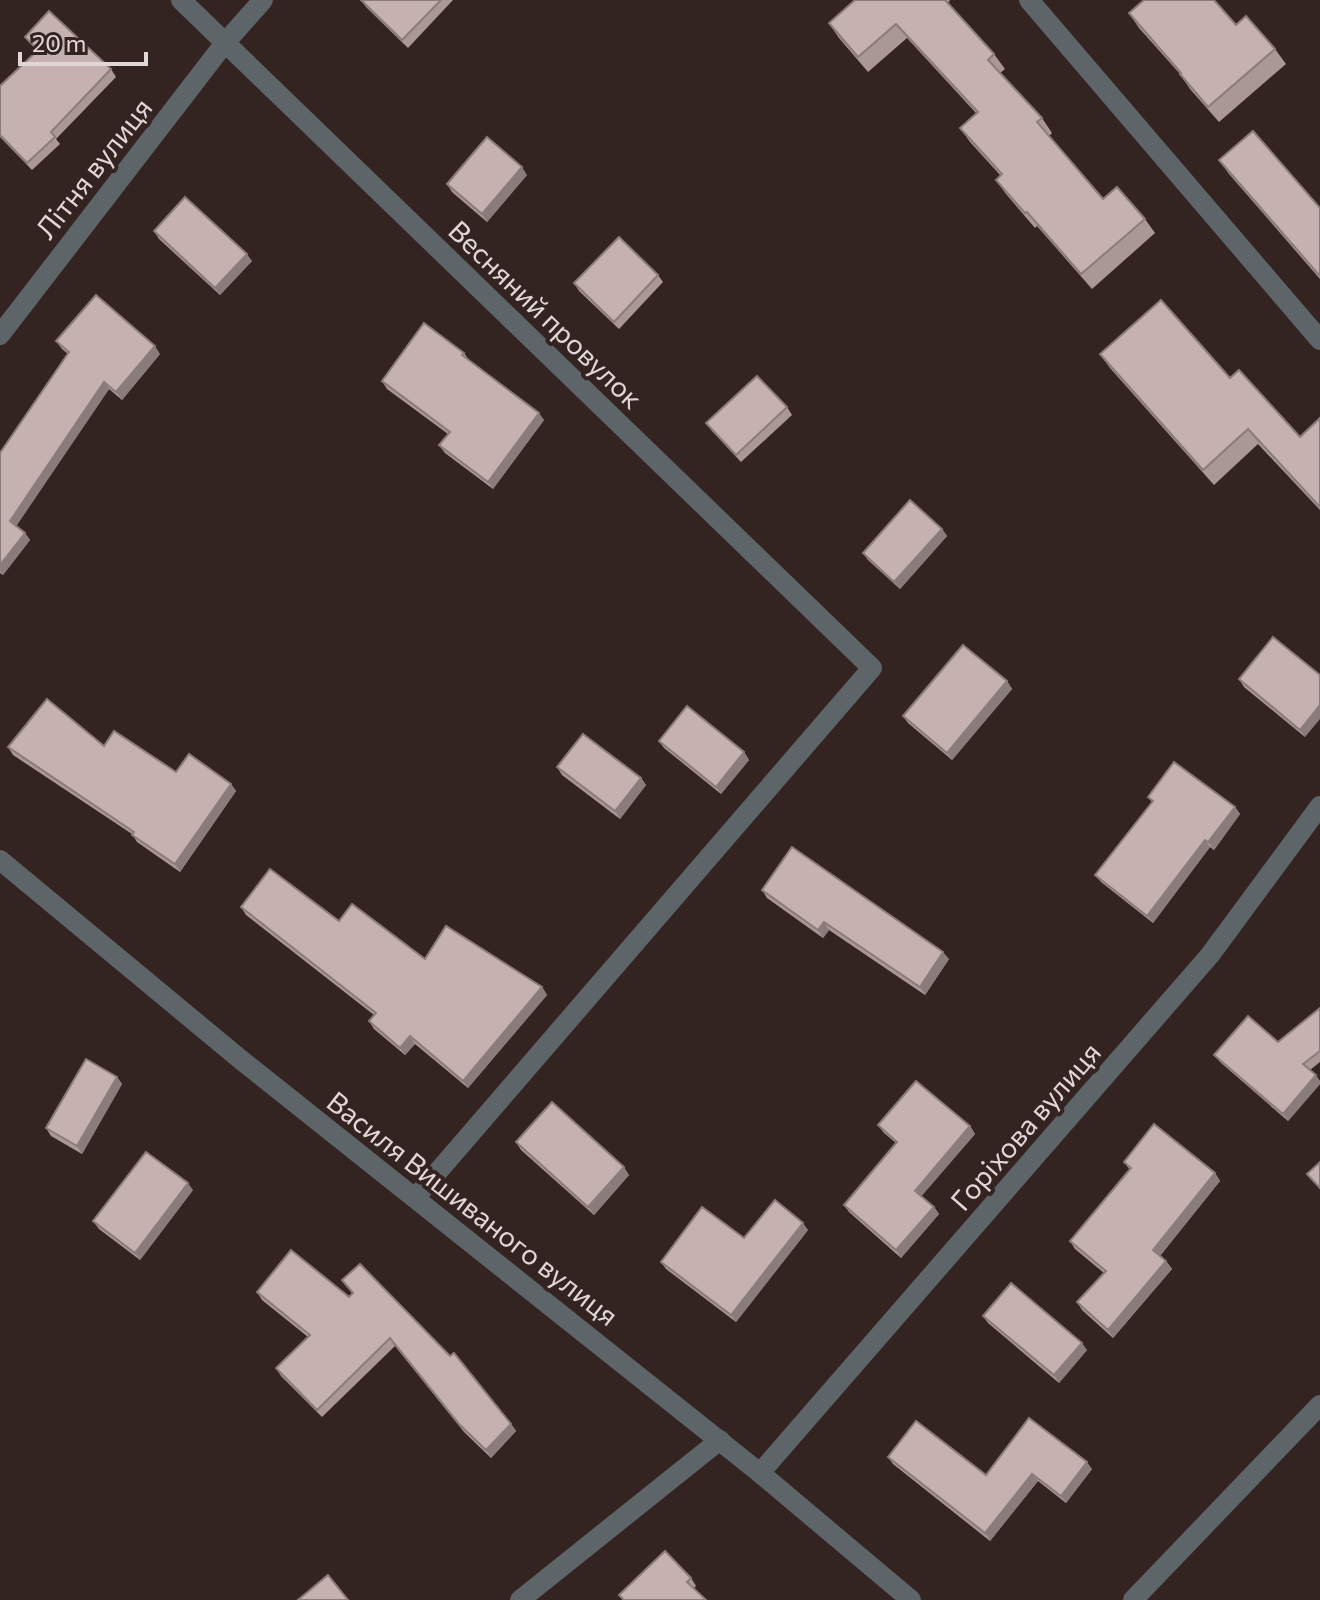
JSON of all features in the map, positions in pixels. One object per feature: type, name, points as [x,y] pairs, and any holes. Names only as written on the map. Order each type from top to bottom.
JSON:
[{"type":"street","name":"Весняний провулок","points":[[181,0],[872,668],[416,1197]]},
{"type":"street","name":"Літня вулиця","points":[[0,335],[224,44],[263,0]]},
{"type":"street","points":[[1029,0],[1320,340]]},
{"type":"street","name":"Горіхова вулиця","points":[[760,1473],[1210,955],[1320,806]]},
{"type":"street","name":"Василя Вишиваного вулиця","points":[[0,860],[240,1059],[720,1440],[911,1600]]},
{"type":"street","points":[[1133,1600],[1320,1405]]},
{"type":"street","points":[[520,1600],[720,1440]]},
{"type":"building","points":[[361,0],[441,0],[402,40]]},
{"type":"building","points":[[855,0],[945,0],[994,54],[988,60],[1042,118],[1037,122],[1103,199],[1117,187],[1145,219],[1081,274],[996,180],[1002,174],[960,128],[978,112],[896,24],[858,57],[829,23]]},
{"type":"building","points":[[1144,0],[1214,0],[1236,25],[1246,16],[1275,49],[1208,107],[1129,13]]},
{"type":"building","points":[[49,11],[111,69],[51,132],[55,137],[27,163],[0,135],[0,86],[38,50],[25,37]]},
{"type":"building","points":[[1253,131],[1320,208],[1320,276],[1219,160]]},
{"type":"building","points":[[487,137],[522,167],[482,214],[447,184]]},
{"type":"building","points":[[185,197],[247,254],[215,288],[154,231]]},
{"type":"building","points":[[619,237],[658,275],[614,322],[574,283]]},
{"type":"building","points":[[96,295],[155,346],[116,392],[104,382],[10,521],[25,533],[0,565],[0,453],[69,352],[56,341]]},
{"type":"building","points":[[1161,300],[1230,378],[1239,370],[1300,437],[1320,418],[1320,507],[1248,429],[1203,470],[1100,354]]},
{"type":"building","points":[[424,323],[539,413],[488,482],[439,445],[450,432],[382,381]]},
{"type":"building","points":[[757,376],[787,407],[736,455],[706,423]]},
{"type":"building","points":[[910,500],[942,529],[894,582],[863,553]]},
{"type":"building","points":[[1273,637],[1320,675],[1320,705],[1300,730],[1239,679]]},
{"type":"building","points":[[963,645],[1007,681],[947,753],[903,716]]},
{"type":"building","points":[[47,699],[104,746],[114,731],[176,772],[189,754],[231,784],[175,864],[132,835],[134,832],[8,747]]},
{"type":"building","points":[[687,706],[744,752],[716,787],[659,741]]},
{"type":"building","points":[[583,734],[641,778],[615,811],[557,767]]},
{"type":"building","points":[[1174,762],[1235,807],[1208,842],[1205,840],[1147,916],[1095,875],[1153,801],[1148,797]]},
{"type":"building","points":[[792,847],[943,952],[920,987],[824,922],[818,930],[762,890]]},
{"type":"building","points":[[270,869],[339,921],[352,904],[425,959],[446,926],[542,987],[463,1081],[410,1036],[400,1048],[369,1021],[376,1013],[241,907]]},
{"type":"building","points":[[1320,1008],[1320,1051],[1303,1064],[1316,1075],[1283,1114],[1214,1055],[1248,1016],[1278,1042]]},
{"type":"building","points":[[86,1059],[117,1077],[77,1146],[46,1128]]},
{"type":"building","points":[[916,1081],[970,1126],[915,1191],[934,1207],[896,1250],[844,1205],[897,1142],[878,1125]]},
{"type":"building","points":[[552,1102],[624,1167],[588,1207],[516,1142]]},
{"type":"building","points":[[1154,1124],[1215,1173],[1153,1250],[1166,1261],[1108,1330],[1077,1302],[1106,1271],[1070,1241],[1131,1168],[1124,1162]]},
{"type":"building","points":[[146,1152],[188,1183],[135,1253],[93,1221]]},
{"type":"building","points":[[1320,1162],[1320,1188],[1307,1174]]},
{"type":"building","points":[[775,1200],[803,1223],[731,1315],[661,1262],[702,1207],[744,1238]]},
{"type":"building","points":[[291,1250],[349,1297],[353,1293],[342,1280],[360,1264],[450,1356],[454,1353],[511,1424],[486,1450],[459,1424],[390,1338],[317,1410],[276,1368],[310,1335],[257,1292]]},
{"type":"building","points":[[1011,1283],[1082,1343],[1054,1375],[983,1316]]},
{"type":"building","points":[[1029,1418],[1087,1462],[1061,1496],[1032,1474],[985,1533],[888,1457],[916,1421],[986,1475]]},
{"type":"building","points":[[665,1551],[691,1578],[687,1582],[706,1600],[624,1600],[619,1595]]},
{"type":"building","points":[[328,1575],[348,1600],[298,1600]]}]
